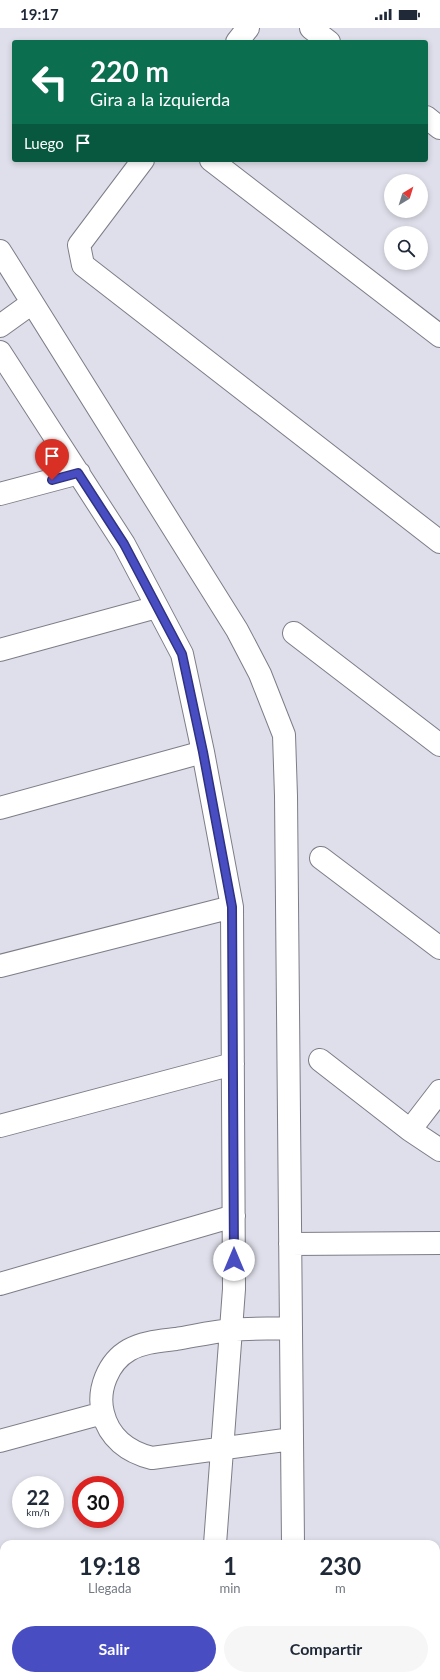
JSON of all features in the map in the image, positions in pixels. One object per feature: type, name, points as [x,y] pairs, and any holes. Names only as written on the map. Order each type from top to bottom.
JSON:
[{"type":"street","points":[[239,40],[248,28]]},
{"type":"street","points":[[311,28],[326,40]]},
{"type":"street","points":[[428,119],[440,128]]},
{"type":"street","points":[[141,162],[79,245],[83,265],[440,542]]},
{"type":"street","points":[[214,162],[440,336]]},
{"type":"street","points":[[0,251],[237,630],[260,674],[284,735],[286,796],[292,1540]]},
{"type":"street","points":[[0,326],[32,303]]},
{"type":"street","points":[[0,352],[124,544],[182,654],[203,752],[232,907],[234,1289],[222,1449],[209,1540]]},
{"type":"street","points":[[0,494],[78,473]]},
{"type":"street","points":[[0,650],[157,607]]},
{"type":"street","points":[[294,633],[440,745]]},
{"type":"street","points":[[0,808],[203,752]]},
{"type":"street","points":[[321,858],[440,948]]},
{"type":"street","points":[[0,966],[232,907]]},
{"type":"street","points":[[320,1060],[410,1130],[440,1150]]},
{"type":"street","points":[[0,1126],[233,1064]]},
{"type":"street","points":[[410,1130],[440,1092]]},
{"type":"street","points":[[0,1284],[234,1216]]},
{"type":"street","points":[[290,1244],[440,1243]]},
{"type":"street","points":[[291,1328],[231,1330],[142,1344],[129,1350],[117,1360],[108,1372],[103,1387],[101,1400],[103,1413],[108,1426],[116,1438],[126,1447],[138,1454],[152,1458],[292,1439]]},
{"type":"street","points":[[0,1441],[103,1413]]},
{"type":"route","points":[[52,480],[78,473],[124,544],[182,654],[203,752],[232,907],[234,1260]]}]
